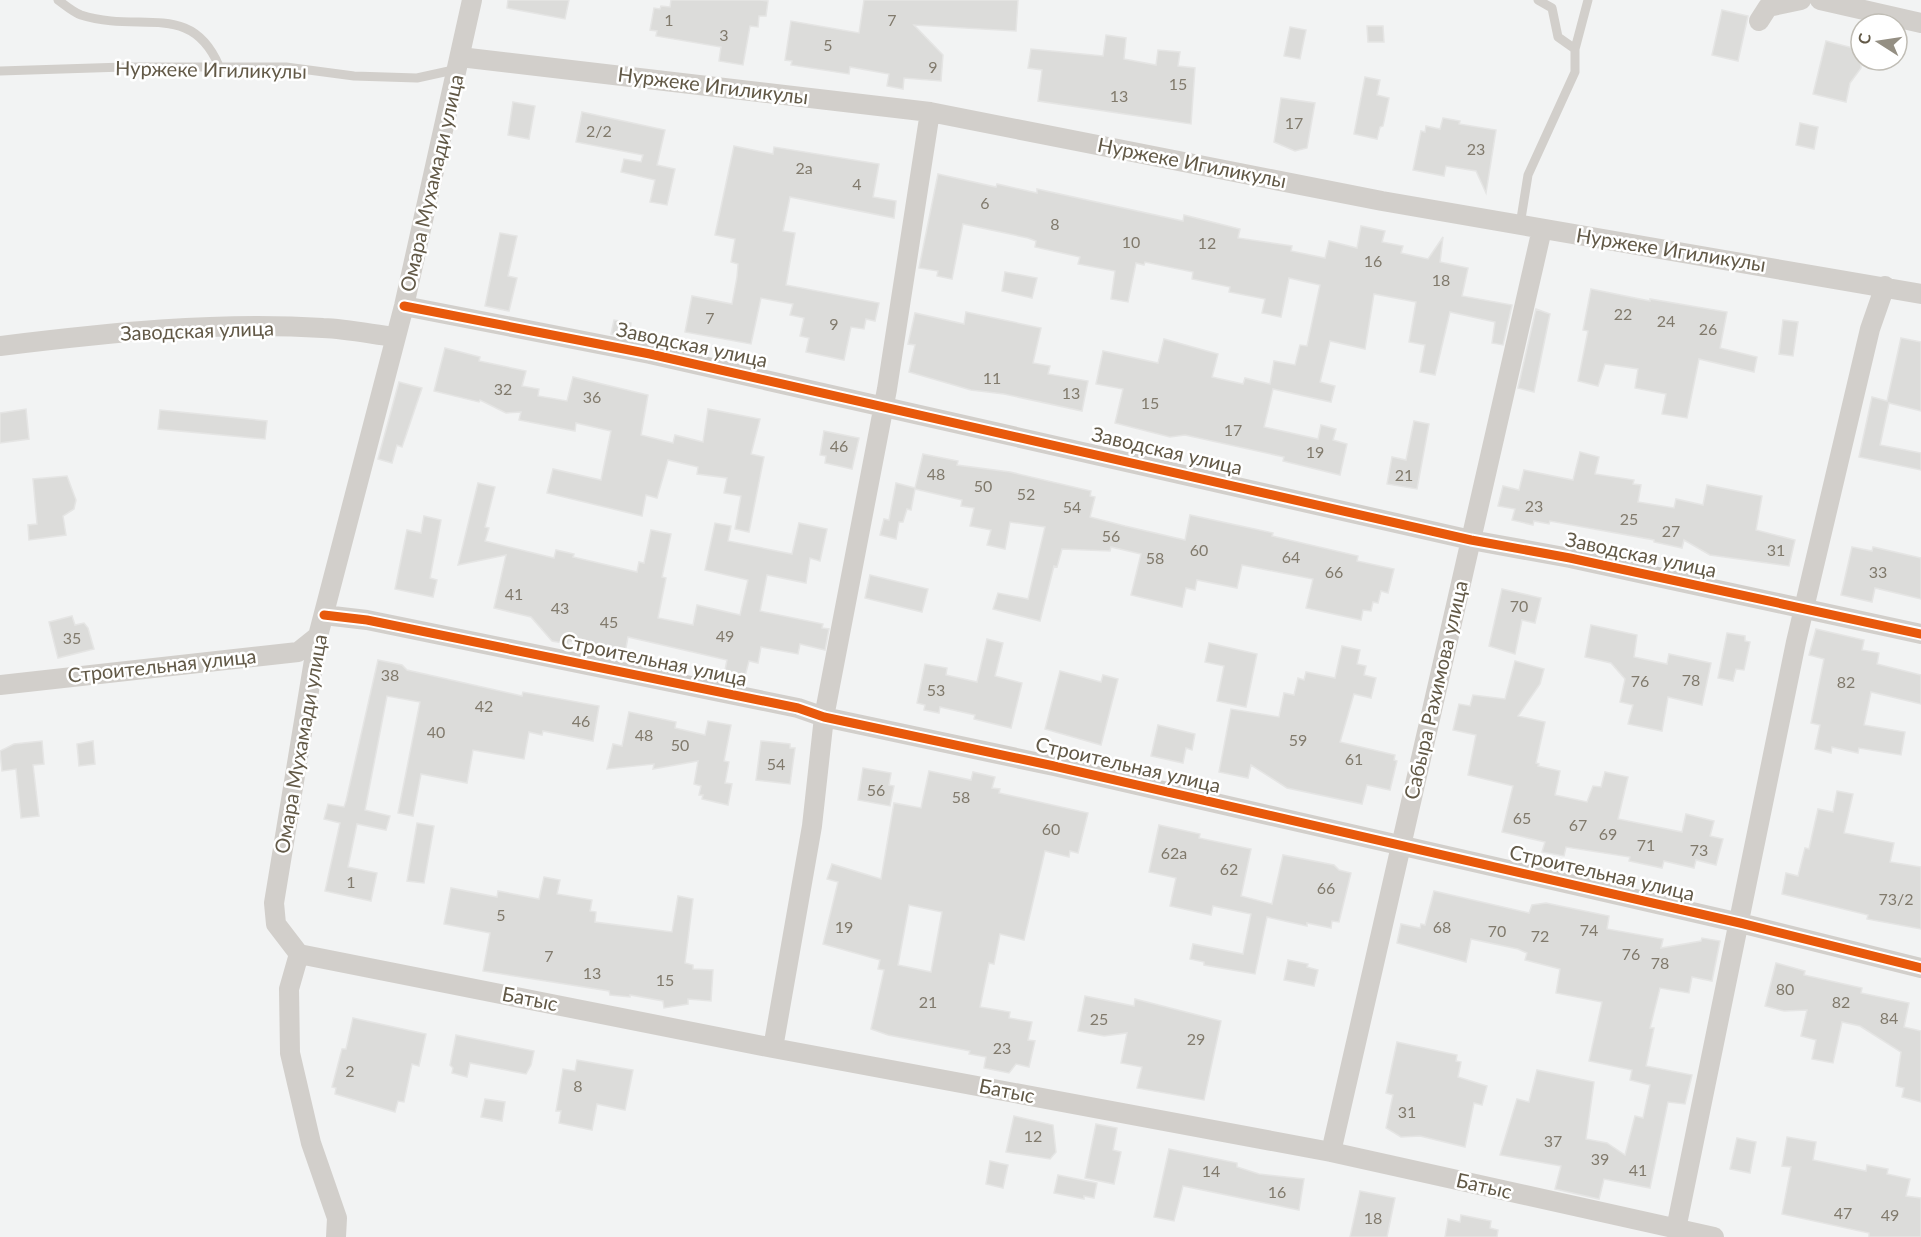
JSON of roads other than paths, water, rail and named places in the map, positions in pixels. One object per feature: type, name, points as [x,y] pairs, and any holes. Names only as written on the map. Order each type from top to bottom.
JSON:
[{"type":"street","name":"Омара Мухамади улица","points":[[299,954],[276,924],[274,903],[318,636],[404,306],[472,0]]},
{"type":"street","points":[[1759,21],[1768,7],[1801,0]]},
{"type":"street","points":[[1831,1],[1921,23]]},
{"type":"street","name":"Нуржеке Игиликулы","points":[[459,63],[930,112],[1382,201],[1921,294]]},
{"type":"street","points":[[773,1048],[812,826],[824,717],[882,406],[930,112]]},
{"type":"street","name":"Сабыра Рахимова улица","points":[[1331,1152],[1542,229]]},
{"type":"street","points":[[1676,1229],[1804,608],[1870,329],[1885,286]]},
{"type":"street","name":"Заводская улица","points":[[404,306],[650,354],[1471,540],[1921,634]]},
{"type":"street","name":"Заводская улица","points":[[0,346],[97,335],[242,327],[324,328],[395,338]]},
{"type":"street","name":"Строительная улица","points":[[324,615],[367,620],[798,708],[824,717],[974,748],[1740,923],[1921,968]]},
{"type":"street","name":"Строительная улица","points":[[0,685],[297,652],[318,636]]},
{"type":"street","points":[[299,954],[289,989],[290,1053],[311,1143],[327,1181],[337,1218],[336,1237]]},
{"type":"street","name":"Батыс","points":[[299,954],[773,1048],[1331,1152],[1714,1237]]},
{"type":"lane","points":[[58,0],[79,15],[100,19],[174,17],[195,26],[211,43],[219,66]]},
{"type":"lane","points":[[1538,0],[1552,8],[1558,37],[1575,49]]},
{"type":"lane","points":[[1520,225],[1528,175],[1575,72],[1575,49],[1588,0]]},
{"type":"lane","name":"Нуржеке Игиликулы","points":[[0,71],[219,66],[286,68],[354,76],[417,78],[459,63]]}]
